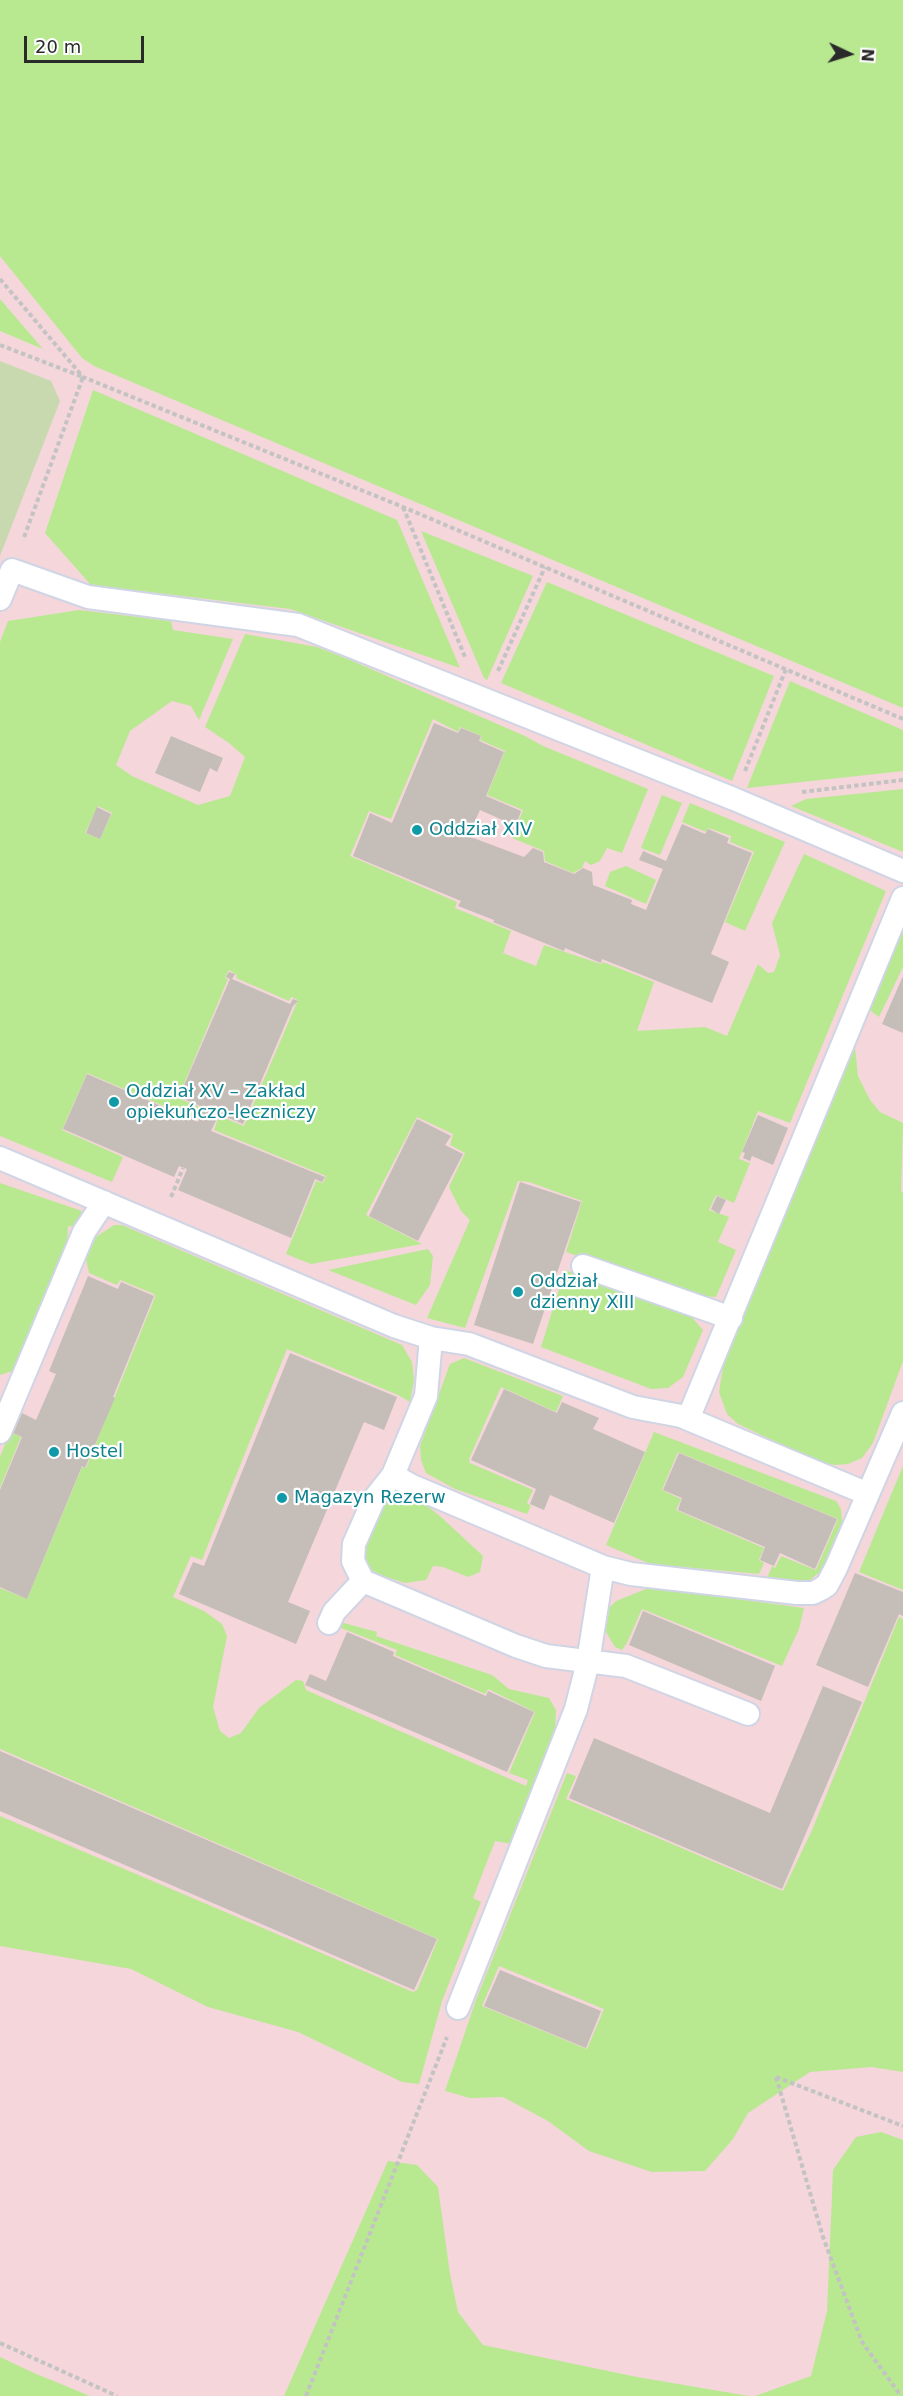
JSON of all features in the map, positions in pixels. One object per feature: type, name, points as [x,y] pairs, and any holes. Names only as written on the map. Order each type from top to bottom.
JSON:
[{"type":"lane","points":[[0,599],[12,570],[88,597],[298,625],[734,799],[903,872]]},
{"type":"lane","points":[[688,1419],[903,898]]},
{"type":"lane","points":[[0,1158],[394,1326],[431,1338],[470,1344],[633,1407],[688,1419],[868,1494]]},
{"type":"lane","points":[[0,1432],[84,1232],[104,1202]]},
{"type":"lane","points":[[583,1266],[731,1318]]},
{"type":"lane","points":[[431,1338],[426,1396],[393,1475],[374,1499],[354,1544],[353,1561],[363,1581],[516,1646],[546,1656],[626,1666],[748,1714]]},
{"type":"lane","points":[[393,1475],[412,1486],[603,1567],[631,1574],[813,1593],[832,1578],[903,1413]]},
{"type":"lane","points":[[458,2008],[572,1720],[588,1662],[603,1567]]},
{"type":"lane","points":[[329,1623],[340,1605],[363,1581]]},
{"type":"path","points":[[0,279],[83,377]]},
{"type":"path","points":[[0,345],[403,507],[903,719]]},
{"type":"path","points":[[12,570],[83,377]]},
{"type":"path","points":[[403,507],[473,676],[477,695]]},
{"type":"path","points":[[477,695],[545,567]]},
{"type":"path","points":[[734,799],[786,669]]},
{"type":"path","points":[[755,809],[770,800],[804,791],[903,780]]},
{"type":"path","points":[[306,2396],[458,2008]]},
{"type":"path","points":[[901,2396],[862,2342],[823,2237],[776,2077],[903,2126]]},
{"type":"path","points":[[0,2343],[117,2396]]},
{"type":"shaded area","points":[[0,0],[903,0],[903,2396],[0,2396]]},
{"type":"green space","points":[[0,0],[903,0],[903,708],[94,366],[82,358],[0,256]]},
{"type":"green space","points":[[0,299],[43,349],[0,331]]},
{"type":"green space","points":[[0,361],[51,381],[60,401],[0,556]]},
{"type":"green space","points":[[93,390],[397,520],[460,668],[290,609],[91,585],[45,533]]},
{"type":"green space","points":[[421,531],[533,576],[487,680],[484,678]]},
{"type":"green space","points":[[547,582],[774,676],[732,781],[501,683]]},
{"type":"green space","points":[[79,610],[171,621],[173,630],[233,639],[199,720],[191,706],[172,701],[130,731],[116,765],[132,776],[198,805],[230,796],[245,757],[205,727],[245,634],[317,647],[525,736],[543,746],[648,789],[622,853],[607,848],[600,861],[591,865],[585,861],[582,868],[573,873],[545,861],[544,851],[512,838],[523,810],[487,795],[505,751],[480,740],[482,736],[460,727],[458,732],[433,719],[391,819],[369,811],[350,856],[457,902],[455,908],[511,931],[503,953],[536,966],[544,945],[601,964],[603,962],[654,982],[637,1031],[705,1027],[727,1036],[758,964],[768,973],[774,972],[780,955],[772,923],[804,854],[886,891],[790,1123],[758,1111],[739,1159],[750,1163],[734,1203],[716,1195],[709,1210],[729,1217],[718,1242],[736,1250],[716,1297],[692,1295],[566,1252],[582,1201],[529,1182],[518,1181],[465,1328],[427,1318],[470,1220],[461,1211],[449,1187],[465,1153],[450,1145],[453,1134],[417,1117],[366,1215],[422,1244],[311,1264],[286,1254],[316,1181],[323,1183],[326,1176],[214,1130],[219,1116],[244,1126],[298,1000],[291,997],[289,1001],[236,978],[237,975],[229,970],[225,978],[228,979],[178,1098],[202,1108],[196,1120],[87,1073],[62,1130],[123,1157],[112,1182],[0,1136],[0,642],[8,621]],"holes":[[[98,806],[112,813],[100,839],[85,833]]]},
{"type":"green space","points":[[790,681],[903,730],[903,771],[747,788]]},
{"type":"green space","points":[[903,789],[903,852],[791,806],[806,799]]},
{"type":"green space","points":[[662,795],[682,803],[660,855],[641,848]]},
{"type":"green space","points":[[690,803],[785,842],[745,931],[725,922],[754,852],[730,842],[731,836],[708,828],[706,832],[682,822]]},
{"type":"green space","points":[[626,866],[656,880],[646,904],[605,886],[610,872]]},
{"type":"green space","points":[[903,930],[903,967],[879,1017],[867,1008]]},
{"type":"green space","points":[[851,1046],[855,1048],[858,1076],[870,1100],[880,1112],[903,1123],[901,1191],[903,1193],[903,1361],[873,1443],[862,1458],[848,1464],[835,1465],[819,1462],[738,1424],[727,1414],[719,1392],[724,1361]]},
{"type":"green space","points":[[0,1183],[82,1211],[74,1227],[68,1226],[67,1251],[16,1370],[0,1375]]},
{"type":"green space","points":[[114,1225],[122,1225],[402,1345],[412,1362],[414,1380],[410,1402],[287,1349],[202,1560],[191,1556],[173,1597],[204,1611],[222,1624],[227,1636],[213,1707],[220,1731],[229,1738],[241,1733],[259,1708],[296,1680],[303,1681],[306,1690],[526,1786],[528,1780],[509,1773],[535,1712],[488,1689],[485,1694],[395,1655],[397,1650],[336,1626],[344,1623],[377,1632],[376,1636],[492,1675],[509,1689],[549,1698],[556,1710],[555,1732],[512,1844],[495,1841],[473,1898],[481,1902],[442,2001],[419,2084],[402,2082],[298,2032],[208,2007],[131,1969],[0,1946],[0,1816],[413,1992],[417,1990],[438,1939],[0,1749],[0,1588],[27,1599],[82,1467],[86,1468],[155,1297],[154,1294],[120,1280],[117,1285],[89,1273],[86,1260],[96,1237]]},
{"type":"green space","points":[[428,1249],[433,1256],[430,1285],[416,1305],[328,1270]]},
{"type":"green space","points":[[565,1270],[688,1313],[703,1330],[683,1377],[668,1388],[651,1389],[541,1347]]},
{"type":"green space","points":[[464,1358],[563,1396],[556,1412],[501,1387],[469,1459],[470,1463],[533,1490],[527,1503],[531,1506],[527,1514],[455,1489],[426,1473],[421,1460],[420,1446],[450,1364]]},
{"type":"green space","points":[[10,1432],[21,1437],[0,1488],[0,1457]]},
{"type":"green space","points":[[654,1432],[836,1501],[841,1509],[842,1523],[822,1570],[805,1584],[766,1581],[772,1566],[775,1568],[781,1556],[816,1570],[838,1519],[678,1452],[662,1490],[681,1499],[676,1510],[764,1548],[759,1560],[764,1563],[759,1574],[650,1564],[606,1545]]},
{"type":"green space","points":[[903,1466],[903,1590],[859,1572]]},
{"type":"green space","points":[[391,1498],[408,1498],[426,1505],[441,1517],[483,1556],[480,1572],[468,1577],[443,1567],[433,1566],[426,1580],[405,1583],[380,1575],[362,1564],[367,1533],[378,1503]]},
{"type":"green space","points":[[646,1589],[662,1589],[804,1608],[799,1629],[782,1666],[642,1609],[627,1643],[622,1650],[615,1647],[603,1627],[606,1611],[616,1601]]},
{"type":"green space","points":[[899,1617],[903,1619],[903,2072],[872,2067],[810,2072],[748,2113],[733,2139],[705,2171],[652,2172],[589,2151],[548,2121],[503,2097],[470,2098],[445,2091],[476,2000],[567,1773],[576,1776],[566,1799],[783,1891],[812,1830]],"holes":[[[499,1966],[604,2009],[587,2049],[482,2006]]]},
{"type":"green space","points":[[881,2132],[903,2140],[903,2396],[755,2396],[811,2376],[827,2311],[833,2170],[856,2137]]},
{"type":"green space","points":[[388,2161],[417,2165],[438,2187],[450,2274],[458,2312],[483,2345],[637,2377],[749,2396],[284,2396]]},
{"type":"green space","points":[[0,2357],[34,2373],[90,2396],[0,2396]]},
{"type":"building","points":[[434,723],[458,733],[461,728],[481,736],[479,741],[504,752],[486,796],[521,811],[516,826],[480,810],[468,836],[524,857],[533,848],[543,852],[544,862],[574,874],[583,868],[592,872],[593,885],[632,900],[631,904],[646,910],[663,869],[639,860],[643,851],[666,861],[682,824],[705,834],[708,829],[729,838],[727,843],[752,853],[711,954],[729,962],[712,1003],[602,959],[601,963],[565,948],[564,951],[493,922],[494,920],[458,906],[461,901],[353,856],[370,813],[392,823]]},
{"type":"building","points":[[171,736],[223,758],[217,772],[210,768],[200,792],[155,773]]},
{"type":"building","points":[[97,807],[111,814],[100,839],[86,833]]},
{"type":"building","name":"Oddział XV – Zakład opiekuńczo-leczniczy","points":[[229,972],[235,974],[232,979],[290,1004],[293,999],[298,1001],[293,1006],[243,1124],[219,1114],[211,1131],[325,1177],[322,1182],[315,1179],[291,1238],[178,1190],[187,1169],[179,1166],[174,1177],[63,1129],[87,1074],[198,1122],[203,1107],[179,1097],[230,979],[226,977]]},
{"type":"building","points":[[903,976],[903,1033],[882,1024]]},
{"type":"building","points":[[758,1115],[788,1128],[773,1165],[752,1156],[750,1161],[743,1158],[745,1153],[742,1152]]},
{"type":"building","points":[[417,1119],[451,1136],[445,1145],[463,1154],[418,1241],[369,1216]]},
{"type":"building","name":"Oddział dzienny XIII","points":[[520,1182],[581,1202],[533,1344],[474,1325]]},
{"type":"building","points":[[717,1196],[726,1200],[719,1214],[711,1209]]},
{"type":"building","name":"Hostel","points":[[88,1276],[118,1289],[121,1282],[154,1296],[113,1397],[115,1398],[85,1468],[82,1466],[27,1599],[0,1587],[0,1490],[22,1437],[13,1433],[22,1413],[36,1420],[56,1374],[49,1371]]},
{"type":"building","name":"Magazyn Rezerw","points":[[290,1353],[397,1397],[384,1430],[364,1422],[288,1602],[310,1611],[296,1644],[179,1594],[193,1562],[204,1566]]},
{"type":"building","points":[[504,1389],[557,1413],[562,1402],[599,1418],[593,1429],[645,1452],[614,1523],[550,1495],[544,1510],[530,1504],[536,1489],[471,1460]]},
{"type":"building","points":[[679,1453],[837,1519],[815,1569],[780,1553],[774,1566],[760,1560],[765,1547],[678,1510],[682,1498],[663,1490]]},
{"type":"building","points":[[855,1573],[903,1592],[903,1616],[899,1614],[868,1687],[816,1665]]},
{"type":"building","points":[[643,1611],[775,1666],[761,1701],[629,1645]]},
{"type":"building","points":[[347,1632],[394,1652],[393,1656],[486,1696],[488,1691],[534,1712],[507,1772],[305,1685],[310,1674],[326,1681]]},
{"type":"building","points":[[823,1686],[862,1702],[782,1889],[569,1798],[594,1738],[770,1813]]},
{"type":"building","points":[[0,1751],[437,1939],[414,1990],[0,1811]]},
{"type":"building","points":[[500,1970],[601,2011],[586,2048],[484,2006]]},
{"type":"place","name":"Oddział XIV","points":[[417,830]]},
{"type":"place","name":"Oddział XV – Zakład opiekuńczo-leczniczy","points":[[114,1102]]},
{"type":"place","name":"Oddział dzienny XIII","points":[[518,1292]]},
{"type":"place","name":"Hostel","points":[[54,1452]]},
{"type":"place","name":"Magazyn Rezerw","points":[[282,1498]]}]
